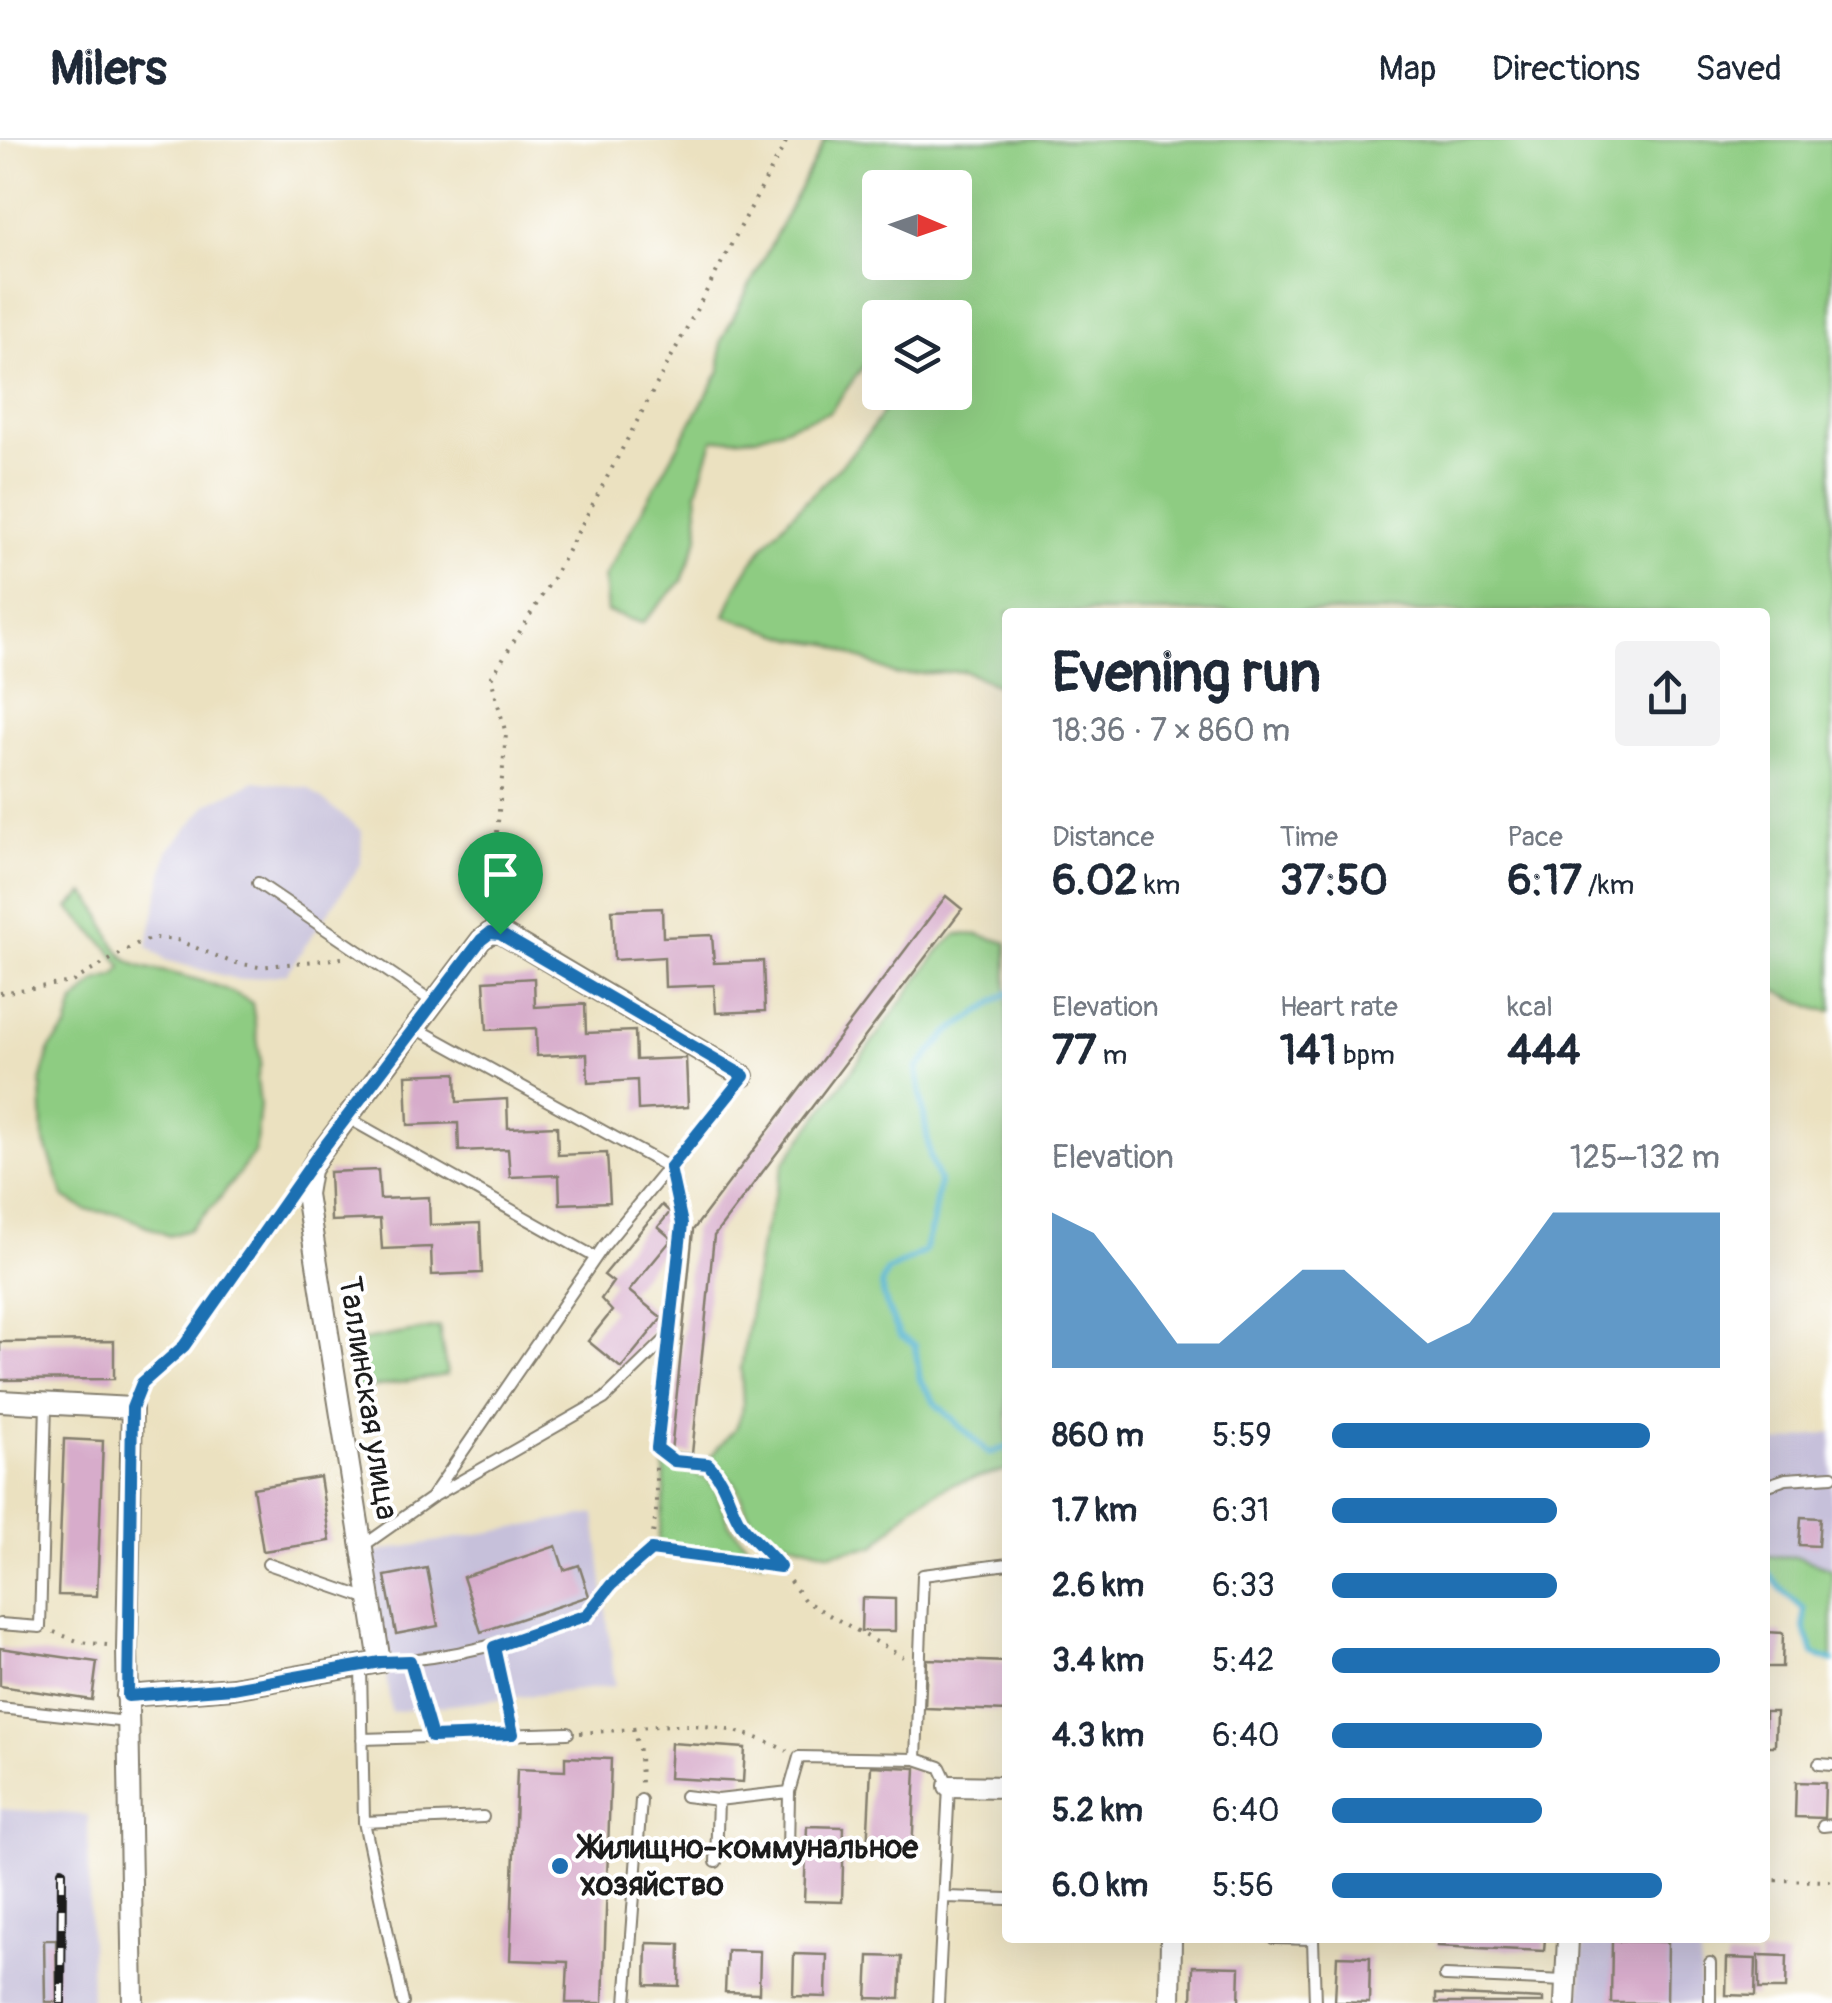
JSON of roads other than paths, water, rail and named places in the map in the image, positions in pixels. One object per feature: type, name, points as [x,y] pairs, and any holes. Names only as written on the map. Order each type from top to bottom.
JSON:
[{"type":"street","points":[[348,1118],[433,1002],[490,933],[500,934],[744,1076]]},
{"type":"street","name":"Таллинская улица","points":[[348,1118],[310,1170],[306,1194],[369,1599],[371,1665]]},
{"type":"street","points":[[0,1402],[132,1408],[127,1722],[133,2003]]},
{"type":"street","points":[[128,1696],[233,1688],[371,1665]]},
{"type":"street","points":[[949,1786],[1002,1787]]},
{"type":"street","points":[[1170,2003],[1171,1943]]},
{"type":"street","points":[[1565,2003],[1568,1943]]},
{"type":"lane","points":[[258,883],[433,1002]]},
{"type":"lane","points":[[414,1027],[670,1168],[682,1224],[657,1448]]},
{"type":"lane","points":[[431,1498],[595,1257],[744,1076]]},
{"type":"lane","points":[[348,1118],[595,1257]]},
{"type":"lane","points":[[361,1548],[431,1498],[604,1399],[669,1336]]},
{"type":"lane","points":[[0,1624],[40,1627],[46,1403]]},
{"type":"lane","points":[[1770,1484],[1786,1479],[1832,1476]]},
{"type":"lane","points":[[268,1564],[369,1599]]},
{"type":"lane","points":[[916,1759],[923,1575],[1002,1565]]},
{"type":"lane","points":[[404,2003],[364,1822],[362,1739],[371,1665],[494,1647],[587,1615]]},
{"type":"lane","points":[[494,1647],[513,1734]]},
{"type":"lane","points":[[410,1661],[432,1737]]},
{"type":"lane","points":[[0,1708],[127,1722]]},
{"type":"lane","points":[[362,1739],[568,1733]]},
{"type":"lane","points":[[788,1854],[788,1792],[798,1757],[916,1759],[940,1767],[949,1786],[938,2003]]},
{"type":"lane","points":[[1818,1764],[1832,1765]]},
{"type":"lane","points":[[684,1796],[718,1800],[788,1792]]},
{"type":"lane","points":[[626,2003],[642,1800]]},
{"type":"lane","points":[[716,1862],[718,1800]]},
{"type":"lane","points":[[364,1822],[483,1817]]},
{"type":"lane","points":[[946,1898],[1002,1899]]},
{"type":"lane","points":[[1313,1943],[1315,2003]]},
{"type":"lane","points":[[1710,1963],[1710,2003]]},
{"type":"lane","points":[[1445,1976],[1566,1981]]},
{"type":"waterway","points":[[1002,997],[948,1033],[917,1069],[930,1156],[939,1182],[932,1225],[924,1252],[887,1271],[881,1285],[900,1336],[915,1345],[920,1380],[935,1403],[989,1453],[1002,1449]]},
{"type":"waterway","points":[[1770,1576],[1804,1609],[1804,1629],[1814,1654],[1832,1661]]},
{"type":"railway","points":[[61,2003],[62,1871]]},
{"type":"place","name":"Жилищно-коммунальное хозяйство","points":[[560,1866]]}]
